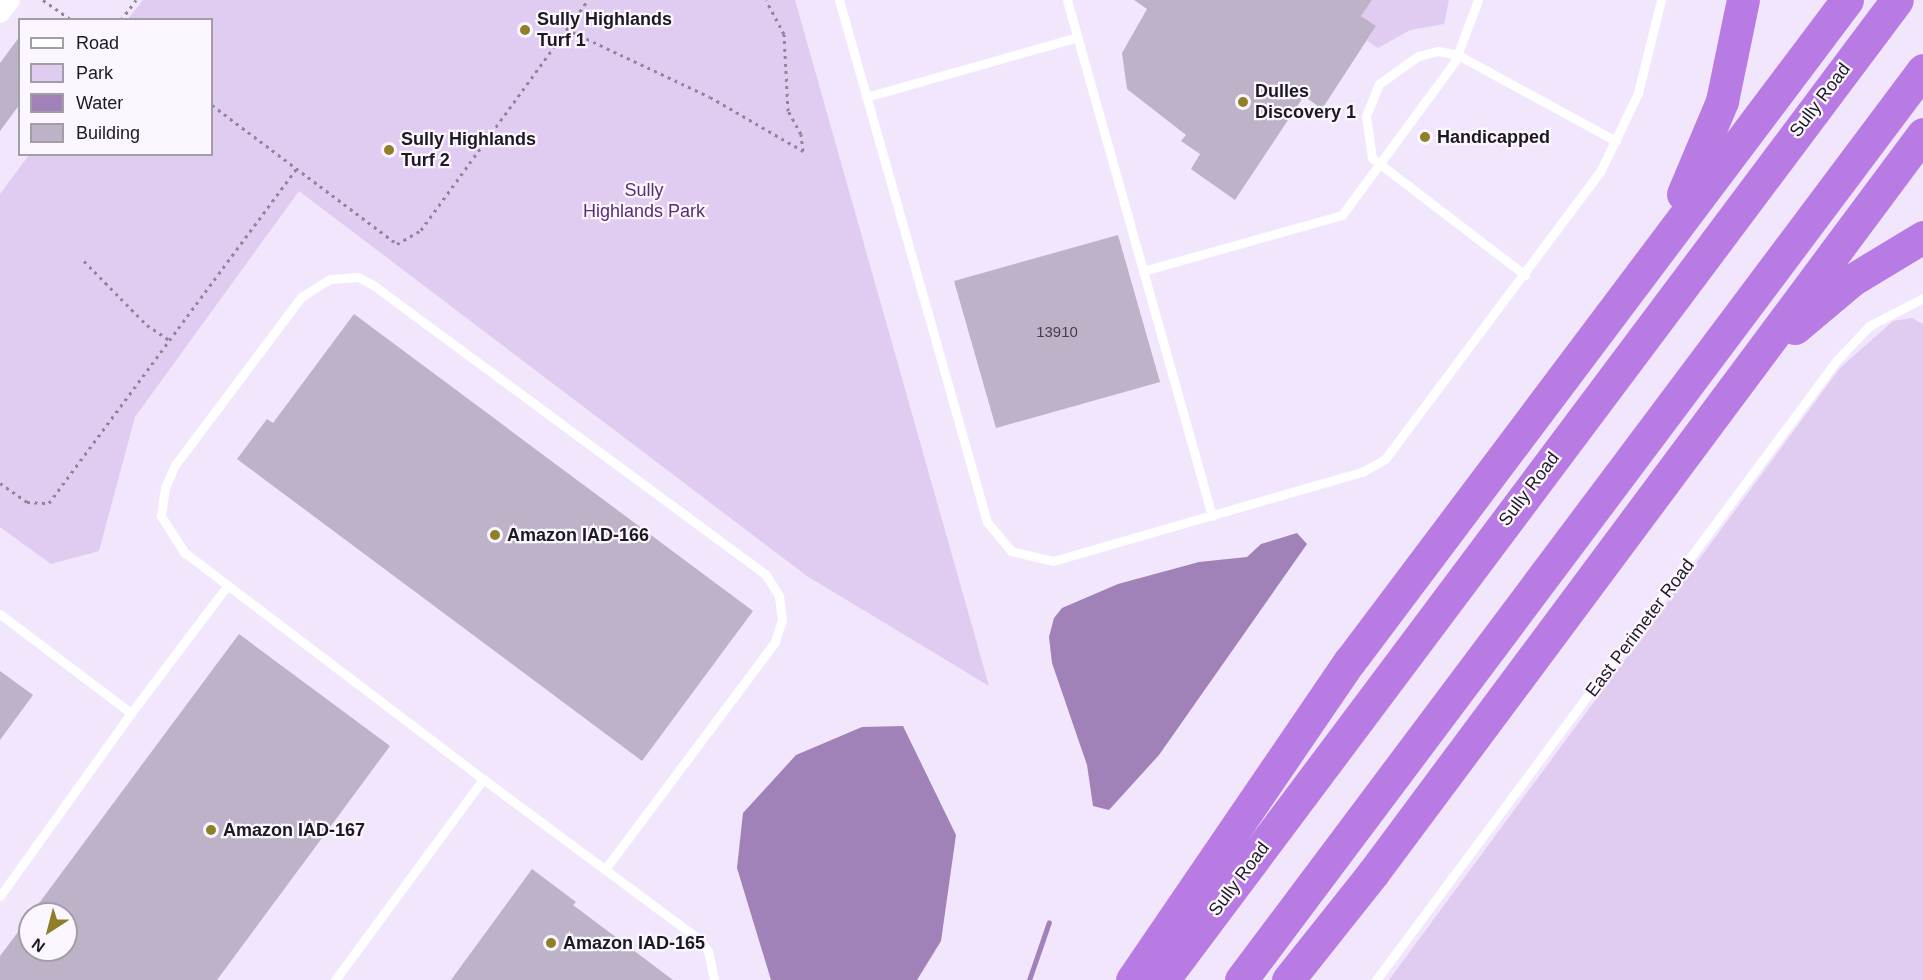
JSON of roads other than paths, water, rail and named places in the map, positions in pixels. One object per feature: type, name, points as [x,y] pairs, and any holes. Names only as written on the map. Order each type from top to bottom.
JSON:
[{"type":"highway","points":[[1582,348],[1668,219],[1696,168],[1731,70],[1743,0]]},
{"type":"highway","points":[[1132,980],[1344,669],[1582,348],[1847,0]]},
{"type":"highway","name":"Sully Road","points":[[1163,980],[1898,0]]},
{"type":"highway","points":[[1241,980],[1923,70]]},
{"type":"highway","points":[[1288,980],[1373,873],[1923,134]]},
{"type":"highway","points":[[1674,467],[1812,312],[1873,265],[1923,237]]},
{"type":"street","points":[[0,14],[10,0]]},
{"type":"lane","points":[[839,0],[984,512],[997,540],[1022,556],[1053,561],[1377,466],[1400,442],[1589,188],[1616,141],[1646,69],[1661,0]]},
{"type":"lane","points":[[1067,0],[1212,516]]},
{"type":"lane","points":[[1143,271],[1334,219],[1349,208],[1458,55],[1478,0]]},
{"type":"lane","points":[[866,97],[1078,37]]},
{"type":"lane","points":[[1525,275],[1379,167],[1365,132],[1366,116],[1379,84],[1418,56],[1438,51],[1458,55],[1616,141]]},
{"type":"lane","points":[[605,869],[775,642],[782,620],[779,596],[766,575],[358,277],[330,279],[301,297],[169,476],[161,516],[168,534],[184,552],[227,586],[483,778],[700,940],[708,951],[714,980]]},
{"type":"lane","name":"East Perimeter Road","points":[[1376,980],[1837,360],[1869,326],[1922,300]]},
{"type":"lane","points":[[0,896],[131,713],[227,586]]},
{"type":"lane","points":[[0,614],[131,713]]},
{"type":"lane","points":[[335,980],[483,778]]},
{"type":"water","points":[[1297,533],[1307,544],[1159,755],[1109,810],[1093,806],[1087,765],[1052,663],[1049,637],[1054,618],[1062,608],[1118,584],[1199,562],[1247,557],[1261,544]]},
{"type":"water","points":[[903,726],[956,835],[941,941],[917,980],[771,980],[737,868],[743,813],[796,755],[862,727]]},
{"type":"waterway","points":[[1029,980],[1049,922]]},
{"type":"place","name":"Sully Highlands Turf 1","points":[[525,30]]},
{"type":"place","name":"Dulles Discovery 1","points":[[1243,102]]},
{"type":"place","name":"Handicapped","points":[[1425,137]]},
{"type":"place","name":"Sully Highlands Turf 2","points":[[389,150]]},
{"type":"place","name":"Amazon IAD-166","points":[[495,535]]},
{"type":"place","name":"Amazon IAD-167","points":[[211,830]]},
{"type":"place","name":"Amazon IAD-165","points":[[551,943]]},
{"type":"park label","name":"Sully Highlands Park","points":[[644,201]]}]
